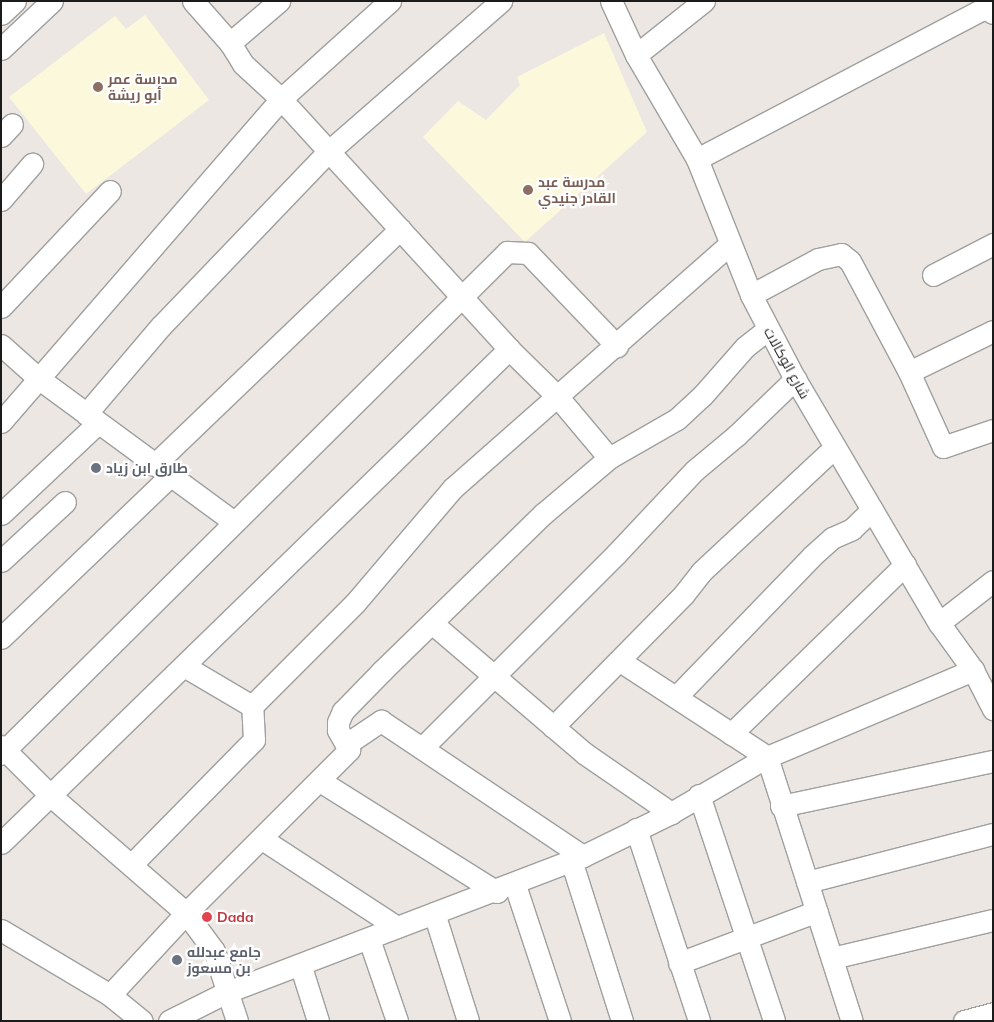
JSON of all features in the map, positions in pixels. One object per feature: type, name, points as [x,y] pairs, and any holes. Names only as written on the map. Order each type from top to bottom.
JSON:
[{"type":"street","points":[[1,14],[15,1]]},
{"type":"street","points":[[1,49],[52,1]]},
{"type":"street","points":[[193,1],[230,43],[243,64],[281,99],[509,349],[557,396],[610,458]]},
{"type":"street","points":[[1,422],[281,99],[390,1]]},
{"type":"street","points":[[1,514],[92,419],[161,326],[328,152],[501,1]]},
{"type":"street","name":"شارع الوكالات","points":[[611,1],[636,55],[697,159],[730,244],[768,329],[872,510],[939,623],[973,670],[993,709]]},
{"type":"street","points":[[636,55],[704,1]]},
{"type":"street","points":[[230,43],[269,5]]},
{"type":"street","points":[[697,159],[986,8]]},
{"type":"street","points":[[1,200],[32,164]]},
{"type":"street","points":[[1,307],[110,191]]},
{"type":"street","points":[[1,638],[400,229]]},
{"type":"street","points":[[132,864],[254,740],[252,706],[355,603],[453,488],[617,346],[730,244]]},
{"type":"street","points":[[933,275],[993,244]]},
{"type":"street","points":[[236,1021],[214,951],[186,913],[132,864],[51,796],[3,750],[506,252],[528,253],[617,346]]},
{"type":"street","points":[[751,294],[818,259],[840,254],[850,261],[908,372],[944,447],[993,430]]},
{"type":"street","points":[[110,995],[186,913],[350,750],[348,743],[338,730],[338,722],[343,712],[543,514],[610,458],[677,419],[702,396],[745,347],[768,329]]},
{"type":"street","points":[[908,372],[993,331]]},
{"type":"street","points":[[1,345],[38,378],[162,471],[234,522]]},
{"type":"street","points":[[1,843],[509,349]]},
{"type":"street","points":[[423,747],[616,554],[695,470],[737,436],[796,379]]},
{"type":"street","points":[[553,727],[620,661],[701,572],[835,447]]},
{"type":"street","points":[[1,561],[65,502]]},
{"type":"street","points":[[676,697],[812,556],[832,538],[852,530],[872,510]]},
{"type":"street","points":[[731,734],[905,565]]},
{"type":"street","points":[[939,623],[993,581]]},
{"type":"street","points":[[432,623],[584,753],[672,813]]},
{"type":"street","points":[[620,661],[767,757],[781,806],[808,882],[852,1021]]},
{"type":"street","points":[[184,666],[252,706]]},
{"type":"street","points":[[169,1021],[226,992],[301,967],[434,913],[506,888],[577,858],[672,813],[699,795],[767,757],[973,670]]},
{"type":"street","points":[[348,743],[381,721],[423,747],[577,858],[622,1021]]},
{"type":"street","points":[[781,806],[993,761]]},
{"type":"street","points":[[320,781],[506,888],[560,1021]]},
{"type":"street","points":[[699,795],[774,1021]]},
{"type":"street","points":[[636,829],[698,1021]]},
{"type":"street","points":[[808,882],[993,834]]},
{"type":"street","points":[[262,838],[398,927]]},
{"type":"street","points":[[679,963],[817,911]]},
{"type":"street","points":[[434,913],[468,1021]]},
{"type":"street","points":[[832,958],[993,920]]},
{"type":"street","points":[[1,930],[110,995],[142,1021]]},
{"type":"street","points":[[369,939],[397,1021]]},
{"type":"street","points":[[301,967],[318,1021]]},
{"type":"street","points":[[964,1021],[993,1013]]},
{"type":"shaded area","points":[[145,15],[209,100],[86,194],[9,97],[115,16],[126,29]]},
{"type":"shaded area","name":"مدرسة عبد القادر جنيدي","points":[[604,33],[647,132],[525,242],[423,137],[458,101],[486,120],[520,85],[517,77]]},
{"type":"place","name":"مدرسة عمر أبو ريشة","points":[[98,87]]},
{"type":"place","name":"مدرسة عبد القادر جنيدي","points":[[528,190]]},
{"type":"place","name":"طارق ابن زياد","points":[[96,468]]},
{"type":"place","name":"Dada","points":[[207,917]]},
{"type":"place","name":"جامع عبدلله بن مسعوز","points":[[177,960]]}]
